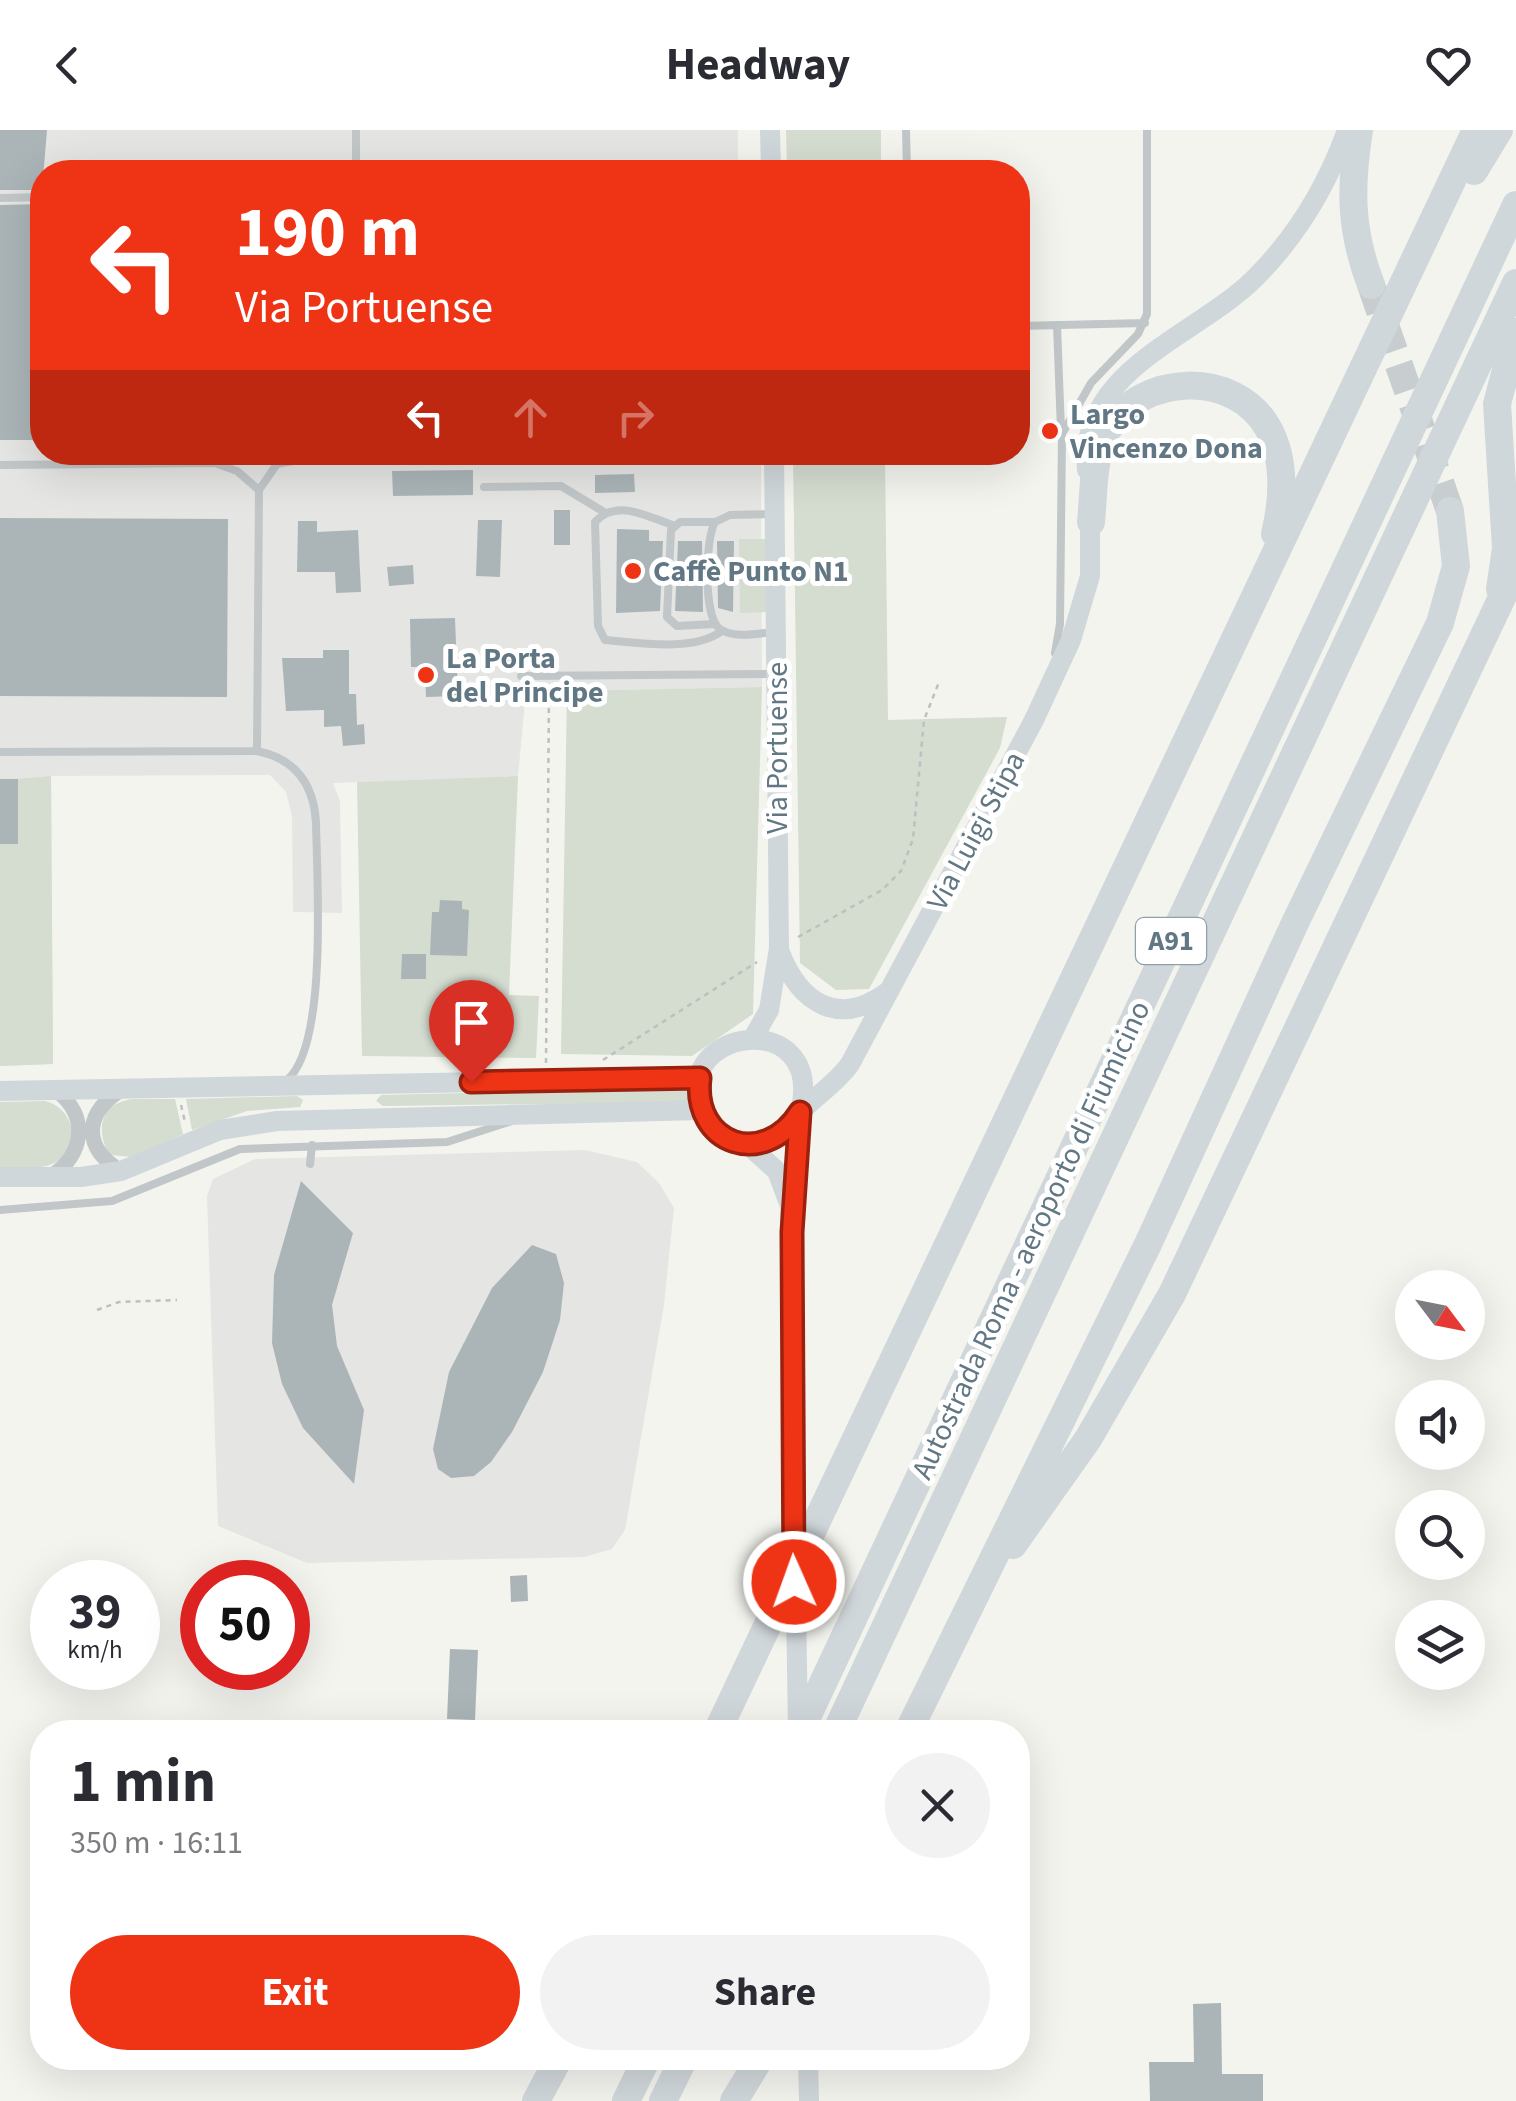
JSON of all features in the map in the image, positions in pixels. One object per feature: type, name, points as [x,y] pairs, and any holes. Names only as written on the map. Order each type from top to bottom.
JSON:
[{"type":"highway","points":[[1359,130],[1350,209],[1358,250],[1371,285]]},
{"type":"highway","points":[[723,1720],[1476,130]]},
{"type":"highway","points":[[1409,273],[1434,245],[1499,130]]},
{"type":"highway","name":"Autostrada Roma - aeroporto di Fiumicino","points":[[805,1720],[1516,205]]},
{"type":"highway","name":"Autostrada Roma - aeroporto di Fiumicino","points":[[842,1720],[1516,283]]},
{"type":"highway","points":[[1496,605],[1506,548],[1497,404],[1516,332]]},
{"type":"highway","points":[[1091,522],[1096,463],[1115,419],[1134,402],[1164,388],[1214,388],[1253,409],[1265,423],[1277,451],[1280,501],[1262,582]]},
{"type":"highway","points":[[914,1720],[1150,1242],[1295,922],[1440,623],[1456,566],[1450,511]]},
{"type":"highway","points":[[966,1612],[1088,1439],[1172,1294],[1516,568]]},
{"type":"highway","points":[[539,2101],[555,2070]]},
{"type":"highway","points":[[626,2101],[641,2070]]},
{"type":"highway","points":[[663,2101],[678,2070]]},
{"type":"highway","points":[[734,2101],[753,2070]]},
{"type":"main road","points":[[770,130],[771,160]]},
{"type":"main road","name":"Via Luigi Stipa","points":[[800,1112],[828,1091],[850,1064],[1034,720],[1085,600],[1092,560],[1086,449],[1090,427],[1103,400],[1136,366],[1210,316],[1264,270],[1308,214],[1347,130]]},
{"type":"main road","name":"Via Portuense","points":[[754,1038],[769,1010],[779,948],[774,465]]},
{"type":"main road","points":[[779,948],[796,984],[828,1007],[864,1008],[893,988]]},
{"type":"main road","points":[[792,1232],[785,1184],[748,1145],[720,1135],[701,1110],[700,1078],[720,1048],[754,1038],[770,1041],[796,1063],[804,1096],[792,1232],[791,1506],[799,1720]]},
{"type":"main road","points":[[0,1091],[118,1092],[700,1078]]},
{"type":"main road","points":[[0,1177],[120,1171],[220,1130],[260,1122],[701,1110]]},
{"type":"main road","points":[[748,1145],[780,1137],[800,1112]]},
{"type":"main road","points":[[808,2070],[809,2101]]},
{"type":"street","points":[[51,1176],[69,1161],[80,1134],[74,1109],[58,1092]]},
{"type":"street","points":[[118,1092],[99,1108],[90,1132],[100,1156],[120,1171]]},
{"type":"lane","points":[[356,130],[356,160]]},
{"type":"lane","points":[[906,130],[907,160]]},
{"type":"lane","points":[[1062,434],[1091,383],[1145,322],[1150,241],[1147,130]]},
{"type":"lane","points":[[0,198],[30,198]]},
{"type":"lane","points":[[1030,326],[1145,322]]},
{"type":"lane","points":[[1034,720],[1060,633],[1062,434],[1056,325]]},
{"type":"lane","points":[[0,465],[30,465]]},
{"type":"lane","points":[[219,465],[238,472],[258,490]]},
{"type":"lane","points":[[257,751],[258,490],[276,465]]},
{"type":"lane","points":[[484,487],[561,486],[604,512]]},
{"type":"lane","points":[[775,514],[730,515],[714,522],[674,526],[621,508],[604,512],[595,522],[598,626],[605,640],[706,643],[722,631],[776,632]]},
{"type":"lane","points":[[714,522],[708,542],[709,610],[714,624],[722,631]]},
{"type":"lane","points":[[674,526],[667,616],[677,626],[714,624]]},
{"type":"lane","points":[[520,676],[776,674]]},
{"type":"lane","points":[[0,752],[257,751],[274,756],[302,774],[316,812],[312,1030],[301,1066],[281,1086]]},
{"type":"lane","points":[[0,1210],[112,1201],[224,1153],[312,1145],[447,1142],[492,1131],[524,1114]]},
{"type":"lane","points":[[310,1164],[312,1145]]},
{"type":"path","points":[[546,1064],[549,676]]},
{"type":"path","points":[[803,934],[882,890],[902,871],[912,839],[924,720],[940,682]]},
{"type":"path","points":[[599,1062],[752,966]]},
{"type":"path","points":[[180,1099],[187,1133]]},
{"type":"path","points":[[96,1310],[119,1302],[178,1300]]},
{"type":"shaded area","points":[[0,130],[738,130],[738,160],[30,160],[30,465],[761,465],[762,687],[526,692],[518,776],[333,783],[340,801],[342,913],[293,912],[292,816],[286,792],[270,775],[51,776],[53,1064],[0,1066]]},
{"type":"shaded area","points":[[786,130],[881,130],[881,160],[787,160]]},
{"type":"shaded area","points":[[793,465],[885,465],[888,720],[1007,717],[1000,748],[869,989],[836,990],[800,963]]},
{"type":"shaded area","points":[[739,539],[766,539],[768,612],[740,613]]},
{"type":"shaded area","points":[[762,687],[753,1014],[692,1056],[561,1054],[567,691]]},
{"type":"shaded area","points":[[51,776],[53,1064],[0,1066],[0,844],[18,843],[18,779]]},
{"type":"shaded area","points":[[518,776],[509,995],[539,996],[536,1058],[362,1056],[357,782]]},
{"type":"shaded area","points":[[695,1088],[695,1102],[383,1106],[376,1101],[381,1095]]},
{"type":"shaded area","points":[[297,1096],[303,1100],[300,1107],[247,1111],[192,1130],[186,1099]]},
{"type":"shaded area","points":[[133,1099],[175,1099],[183,1134],[134,1157],[109,1155],[102,1136],[103,1119],[113,1106]]},
{"type":"shaded area","points":[[45,1101],[63,1111],[68,1119],[72,1128],[70,1147],[56,1162],[43,1167],[0,1167],[0,1102]]},
{"type":"shaded area","points":[[585,1150],[637,1162],[659,1183],[674,1208],[664,1305],[625,1530],[612,1549],[584,1557],[310,1563],[218,1526],[207,1196],[213,1179],[255,1159]]},
{"type":"building","points":[[0,130],[47,130],[44,160],[30,160],[30,190],[0,190]]},
{"type":"building","points":[[30,204],[30,440],[0,440],[0,205]]},
{"type":"building","points":[[473,470],[473,495],[393,496],[392,471]]},
{"type":"building","points":[[634,474],[635,492],[595,493],[595,475]]},
{"type":"building","points":[[554,510],[570,510],[570,545],[554,545]]},
{"type":"building","points":[[0,518],[228,519],[227,697],[0,696]]},
{"type":"building","points":[[478,520],[502,520],[500,577],[476,576]]},
{"type":"building","points":[[298,521],[317,521],[317,532],[358,530],[361,592],[336,593],[335,572],[297,572]]},
{"type":"building","name":"Caffè Punto N1","points":[[617,529],[649,530],[649,541],[663,541],[660,611],[616,613]]},
{"type":"building","points":[[678,541],[702,541],[703,612],[675,611]]},
{"type":"building","points":[[717,541],[734,541],[733,612],[718,608]]},
{"type":"building","points":[[413,565],[414,584],[389,586],[387,567]]},
{"type":"building","points":[[455,618],[458,696],[426,697],[425,667],[411,667],[410,619]]},
{"type":"building","points":[[323,650],[349,650],[349,694],[356,694],[357,725],[364,724],[365,744],[343,746],[341,726],[324,727],[324,710],[286,711],[282,658],[323,658]]},
{"type":"building","points":[[0,779],[18,779],[18,844],[0,844]]},
{"type":"building","points":[[440,900],[462,901],[462,909],[469,910],[467,956],[430,955],[432,912],[439,912]]},
{"type":"building","points":[[402,954],[426,954],[426,979],[401,979]]},
{"type":"building","points":[[301,1181],[353,1233],[332,1305],[337,1346],[364,1410],[354,1484],[303,1428],[282,1384],[272,1343],[274,1275]]},
{"type":"building","points":[[532,1245],[556,1254],[564,1283],[560,1320],[543,1372],[512,1432],[491,1462],[474,1476],[451,1478],[438,1469],[433,1449],[449,1372],[492,1288]]},
{"type":"building","points":[[527,1575],[528,1601],[511,1602],[510,1576]]},
{"type":"building","points":[[450,1649],[478,1650],[475,1720],[447,1719]]},
{"type":"building","points":[[1221,2003],[1222,2074],[1263,2074],[1263,2101],[1150,2101],[1149,2062],[1194,2062],[1193,2004]]},
{"type":"tunnel","points":[[1371,285],[1450,511]]},
{"type":"place","name":"Largo Vincenzo Dona","points":[[1050,431]]},
{"type":"place","name":"Caffè Punto N1","points":[[633,571]]},
{"type":"place","name":"La Porta del Principe","points":[[426,675]]},
{"type":"route","points":[[471,1082],[700,1078],[698,1094],[708,1124],[733,1142],[748,1145],[780,1137],[800,1112],[792,1232],[794,1582]]}]
